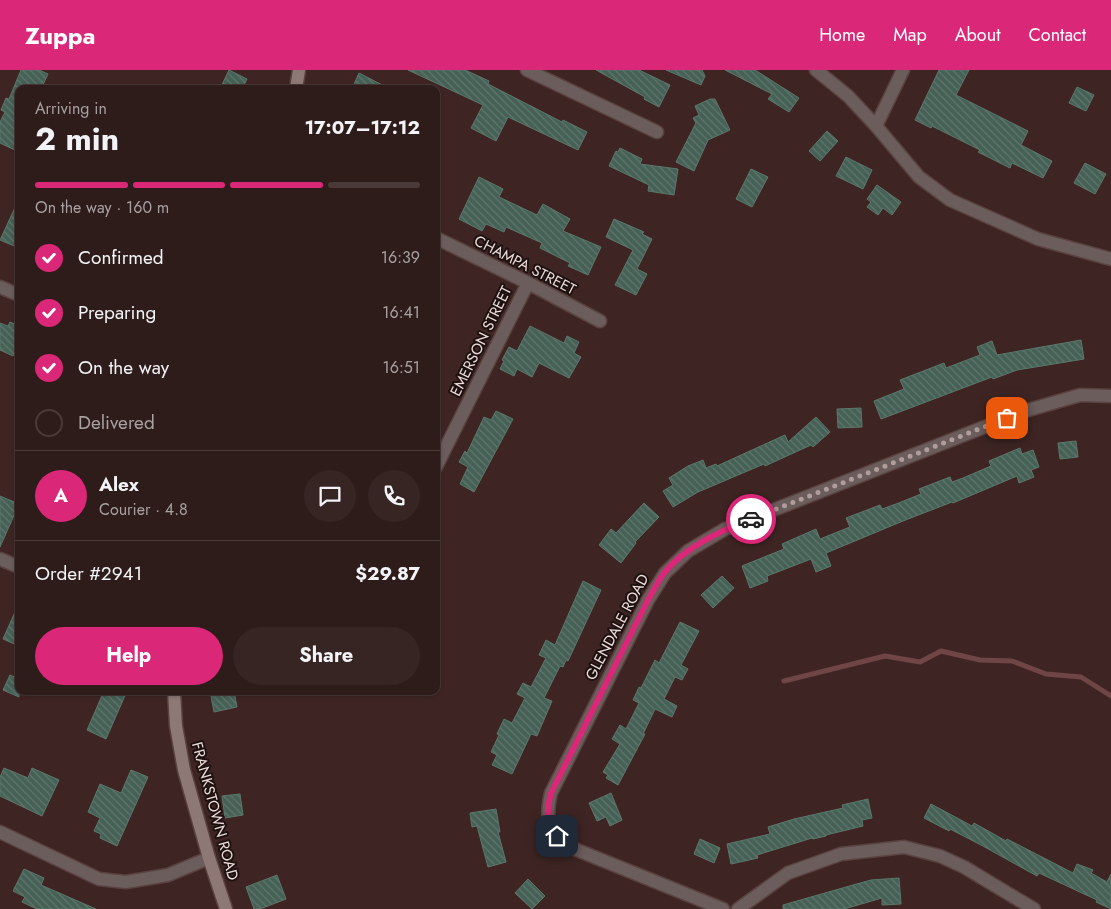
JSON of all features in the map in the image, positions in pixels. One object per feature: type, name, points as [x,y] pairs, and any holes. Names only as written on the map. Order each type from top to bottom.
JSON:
[{"type":"main road","points":[[297,85],[299,70]]},
{"type":"main road","name":"FRANKSTOWN ROAD","points":[[174,695],[176,726],[184,770],[209,858],[226,909]]},
{"type":"street","points":[[527,70],[657,132]]},
{"type":"street","points":[[816,70],[848,96],[919,176],[950,200],[1038,239],[1111,259]]},
{"type":"street","points":[[876,126],[903,70]]},
{"type":"street","name":"CHAMPA STREET","points":[[440,240],[600,321]]},
{"type":"street","name":"EMERSON STREET","points":[[440,459],[528,283]]},
{"type":"street","points":[[0,287],[15,293]]},
{"type":"street","name":"GLENDALE ROAD","points":[[723,909],[572,848],[557,836],[549,823],[547,810],[551,793],[648,600],[664,573],[688,551],[726,529],[1025,411],[1080,395],[1111,396]]},
{"type":"street","points":[[0,559],[15,565]]},
{"type":"street","points":[[0,832],[99,879],[126,882],[168,875],[209,858]]},
{"type":"street","points":[[738,909],[788,873],[841,854],[904,847],[940,856],[964,867],[1034,909]]},
{"type":"building","points":[[21,70],[39,70],[48,74],[43,85],[15,85],[15,150],[0,143],[0,122],[5,112],[1,110],[6,98],[9,99]]},
{"type":"building","points":[[229,70],[247,79],[244,85],[222,85]]},
{"type":"building","points":[[408,70],[465,70],[489,81],[488,84],[562,122],[563,120],[587,132],[578,150],[508,117],[496,141],[471,128],[483,105]]},
{"type":"building","points":[[596,70],[639,70],[670,85],[659,107],[644,99],[645,97]]},
{"type":"building","points":[[666,70],[702,70],[705,76],[701,85]]},
{"type":"building","points":[[725,70],[755,70],[799,98],[789,112],[768,99],[772,94]]},
{"type":"building","points":[[939,70],[969,70],[956,95],[1028,131],[1021,145],[1052,161],[1043,178],[1012,163],[1010,168],[978,152],[980,150],[932,126],[931,128],[915,120]]},
{"type":"building","points":[[359,73],[382,85],[354,85]]},
{"type":"building","points":[[1077,87],[1094,95],[1086,111],[1069,103]]},
{"type":"building","points":[[710,99],[715,99],[730,130],[708,140],[694,171],[676,162],[696,123],[693,118],[699,115],[695,106]]},
{"type":"building","points":[[827,131],[838,141],[820,161],[809,151]]},
{"type":"building","points":[[620,148],[642,159],[640,164],[678,169],[674,195],[648,191],[649,185],[609,166],[616,151],[618,152]]},
{"type":"building","points":[[846,157],[872,170],[863,189],[836,176]]},
{"type":"building","points":[[1085,163],[1106,174],[1095,194],[1074,183]]},
{"type":"building","points":[[751,169],[768,177],[752,207],[736,199]]},
{"type":"building","points":[[479,177],[503,189],[499,197],[537,215],[543,204],[570,219],[563,231],[601,247],[588,275],[568,266],[570,263],[540,248],[542,243],[506,227],[504,232],[486,224],[482,231],[459,219]]},
{"type":"building","points":[[877,185],[901,202],[892,215],[883,208],[878,215],[867,207],[871,202],[867,199]]},
{"type":"building","points":[[15,208],[15,246],[0,240]]},
{"type":"building","points":[[614,219],[644,232],[642,234],[652,239],[637,269],[647,274],[636,295],[615,285],[633,250],[606,237]]},
{"type":"building","points":[[10,322],[15,324],[15,352],[13,356],[0,350],[0,323],[8,326]]},
{"type":"building","points":[[530,326],[564,343],[567,336],[579,342],[574,353],[581,357],[569,378],[539,363],[532,377],[517,369],[514,376],[500,369],[504,361],[502,360],[509,347],[517,351]]},
{"type":"building","points":[[1081,340],[1084,359],[1017,370],[993,379],[992,377],[881,419],[874,401],[904,389],[900,380],[944,363],[946,368],[980,355],[977,347],[992,341],[997,355]]},
{"type":"building","points":[[861,408],[862,427],[838,428],[837,409]]},
{"type":"building","points":[[496,411],[513,419],[474,492],[460,484],[468,467],[459,462],[465,451],[467,453],[484,417],[491,420]]},
{"type":"building","points":[[816,417],[830,432],[813,447],[811,445],[765,466],[764,464],[698,492],[673,507],[663,491],[673,485],[669,478],[688,466],[703,460],[706,468],[716,464],[717,466],[785,435],[788,442]]},
{"type":"building","points":[[1076,441],[1078,457],[1060,459],[1058,443]]},
{"type":"building","points":[[1020,448],[1022,454],[1033,450],[1039,467],[1031,470],[1034,477],[1019,483],[1017,476],[826,553],[831,566],[816,572],[811,559],[767,576],[768,581],[750,588],[742,566],[784,549],[782,544],[816,529],[820,539],[850,527],[846,518],[880,505],[882,509],[896,504],[921,494],[919,489],[950,477],[952,482],[963,478],[991,466],[989,461]]},
{"type":"building","points":[[0,496],[15,502],[15,513],[0,547]]},
{"type":"building","points":[[644,503],[659,517],[635,542],[621,563],[599,545],[611,529],[616,533]]},
{"type":"building","points":[[722,576],[734,588],[713,608],[701,595]]},
{"type":"building","points":[[583,581],[601,590],[568,661],[566,660],[563,667],[560,666],[544,698],[552,701],[537,736],[531,734],[512,774],[492,765],[497,755],[491,752],[499,735],[497,734],[504,719],[512,723],[525,698],[517,694],[523,683],[531,687],[546,658],[539,655],[546,640],[555,645]]},
{"type":"building","points":[[15,612],[15,644],[3,639]]},
{"type":"building","points":[[680,622],[699,631],[681,665],[688,669],[682,680],[675,677],[664,699],[677,706],[672,717],[655,709],[643,734],[645,734],[618,785],[606,778],[608,775],[603,772],[620,744],[612,739],[620,725],[626,729],[639,703],[633,700],[639,687],[641,688],[655,660],[659,663]]},
{"type":"building","points":[[10,675],[15,677],[15,695],[19,695],[19,697],[3,690]]},
{"type":"building","points":[[102,695],[125,695],[106,739],[87,730]]},
{"type":"building","points":[[211,695],[235,695],[237,707],[214,712]]},
{"type":"building","points":[[4,768],[28,778],[32,768],[59,780],[42,816],[0,796],[0,777]]},
{"type":"building","points":[[131,770],[148,777],[117,846],[100,838],[101,834],[94,831],[100,818],[88,812],[100,784],[121,793]]},
{"type":"building","points":[[611,793],[622,820],[610,826],[606,817],[597,821],[589,803]]},
{"type":"building","points":[[240,794],[243,815],[225,818],[222,796]]},
{"type":"building","points":[[868,799],[872,818],[862,820],[863,826],[812,838],[757,855],[758,858],[731,864],[727,844],[770,834],[768,827],[843,808],[842,805]]},
{"type":"building","points":[[931,804],[972,826],[974,823],[1006,841],[1007,839],[1073,873],[1077,864],[1093,870],[1091,873],[1107,882],[1111,874],[1111,909],[1096,902],[1097,900],[1039,873],[1037,876],[950,829],[949,831],[924,818]]},
{"type":"building","points":[[496,809],[500,832],[498,832],[506,862],[488,867],[477,826],[472,827],[470,813]]},
{"type":"building","points":[[700,839],[720,848],[714,863],[694,854]]},
{"type":"building","points":[[24,869],[44,878],[41,885],[96,909],[37,909],[22,902],[25,897],[13,891]]},
{"type":"building","points":[[277,875],[286,899],[260,909],[254,909],[246,887]]},
{"type":"building","points":[[899,878],[901,904],[882,905],[882,898],[844,909],[783,909],[783,905],[871,880]]},
{"type":"building","points":[[528,879],[545,896],[532,909],[515,893]]},
{"type":"waterway","points":[[784,681],[885,656],[920,662],[941,651],[980,660],[1012,661],[1046,674],[1081,677],[1111,696]]},
{"type":"way so far","points":[[751,519],[1007,418]]},
{"type":"route","points":[[557,836],[549,823],[547,810],[551,793],[648,600],[664,573],[688,551],[726,529],[751,519]]}]
